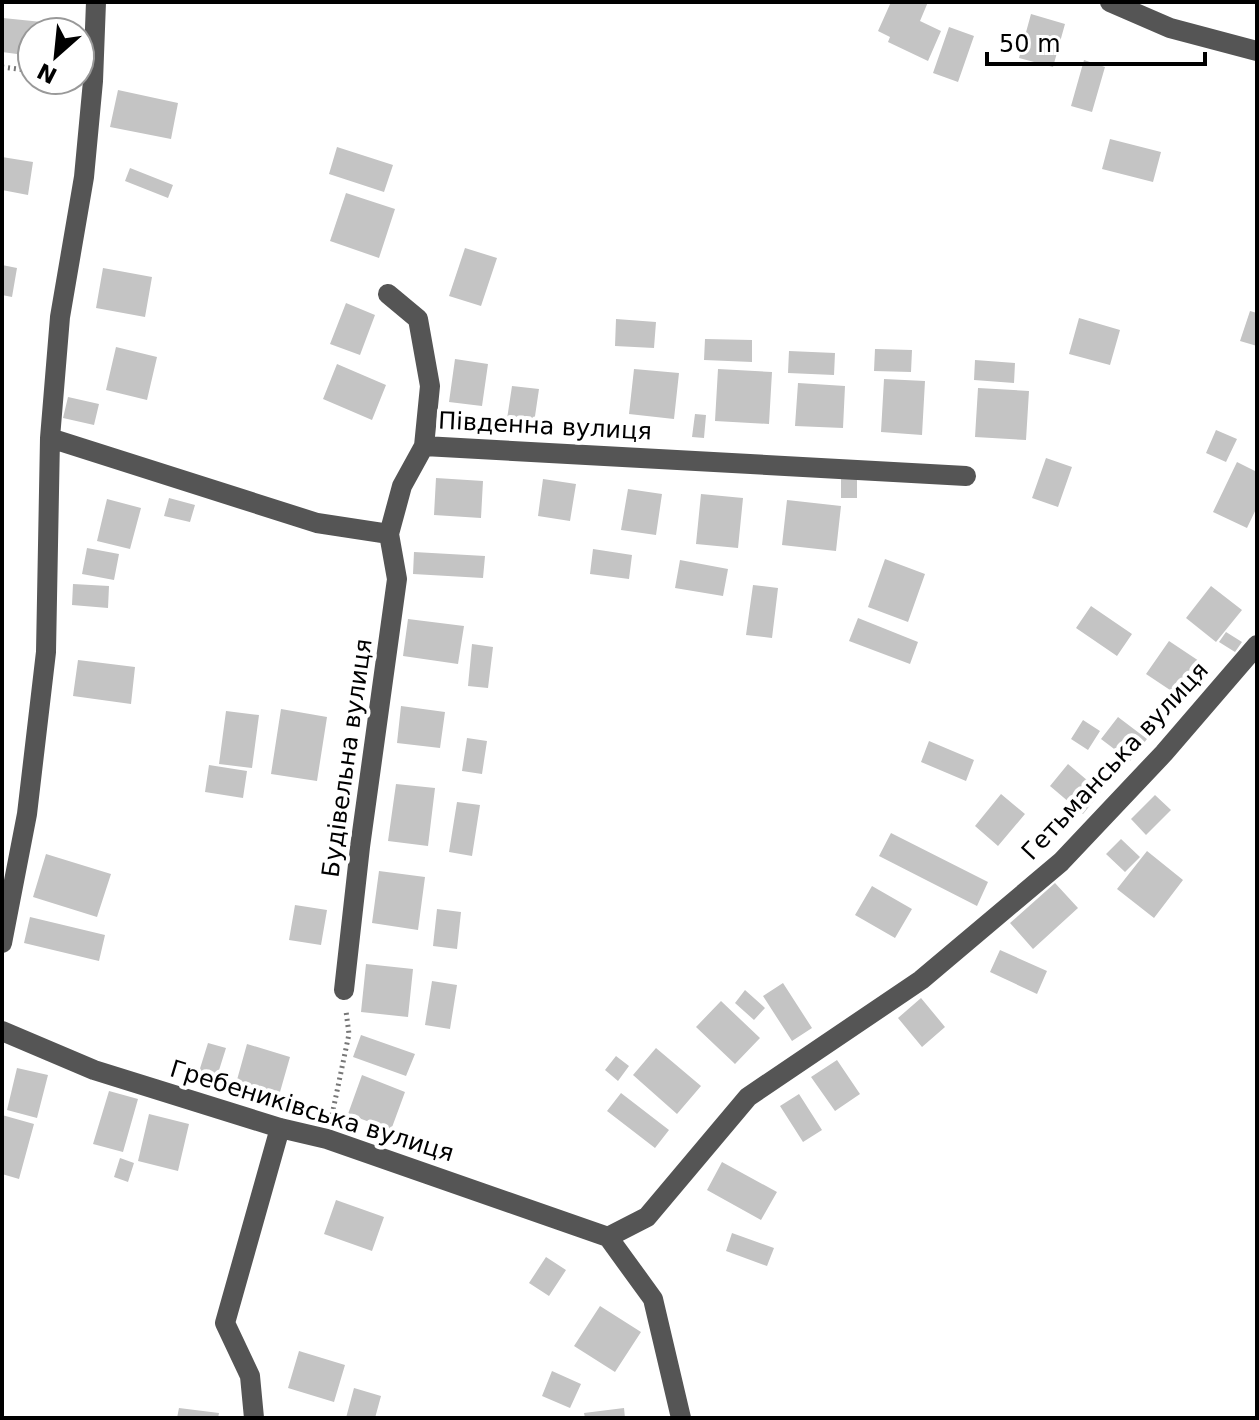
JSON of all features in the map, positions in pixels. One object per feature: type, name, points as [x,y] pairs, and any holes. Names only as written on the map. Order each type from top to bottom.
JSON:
[{"type":"street","points":[[2,943],[27,814],[46,652],[50,438],[60,317],[84,177],[93,81],[96,2]]},
{"type":"street","points":[[1110,2],[1170,28],[1257,51]]},
{"type":"street","points":[[388,294],[418,319],[430,386],[424,446]]},
{"type":"street","points":[[50,438],[317,523],[389,534]]},
{"type":"street","name":"Південна вулиця","points":[[389,534],[402,486],[424,446],[966,476]]},
{"type":"street","name":"Будівельна вулиця","points":[[344,990],[362,831],[397,579],[389,534]]},
{"type":"street","name":"Гетьманська вулиця","points":[[608,1237],[647,1217],[748,1097],[921,980],[1061,862],[1164,753],[1257,645]]},
{"type":"street","name":"Гребениківська вулиця","points":[[2,1031],[94,1070],[280,1128],[327,1139],[608,1237]]},
{"type":"street","points":[[254,1418],[250,1376],[225,1323],[280,1128]]},
{"type":"street","points":[[608,1237],[653,1299],[681,1418]]},
{"type":"path","points":[[327,1139],[349,1034],[344,990]]},
{"type":"building","points":[[891,2],[928,2],[920,21],[941,31],[928,61],[888,42],[890,37],[878,31]]},
{"type":"building","points":[[1031,14],[1065,24],[1053,67],[1019,58]]},
{"type":"building","points":[[3,18],[16,19],[16,54],[2,52]]},
{"type":"building","points":[[949,27],[974,36],[958,82],[933,73]]},
{"type":"building","points":[[1084,60],[1105,67],[1092,112],[1071,106]]},
{"type":"building","points":[[118,90],[178,103],[171,139],[110,127]]},
{"type":"building","points":[[1110,139],[1161,152],[1153,182],[1102,169]]},
{"type":"building","points":[[337,147],[393,165],[384,192],[329,174]]},
{"type":"building","points":[[2,157],[33,162],[28,195],[2,190]]},
{"type":"building","points":[[130,168],[173,185],[168,198],[125,181]]},
{"type":"building","points":[[346,193],[395,209],[379,258],[330,241]]},
{"type":"building","points":[[465,248],[497,258],[481,306],[449,296]]},
{"type":"building","points":[[2,265],[17,268],[12,297],[2,295]]},
{"type":"building","points":[[103,268],[152,277],[145,317],[96,308]]},
{"type":"building","points":[[346,303],[375,315],[360,355],[330,344]]},
{"type":"building","points":[[1250,311],[1257,313],[1257,346],[1240,341]]},
{"type":"building","points":[[1079,318],[1120,330],[1110,365],[1069,354]]},
{"type":"building","points":[[616,319],[656,322],[654,348],[615,346]]},
{"type":"building","points":[[705,339],[752,340],[752,362],[704,360]]},
{"type":"building","points":[[116,347],[157,357],[147,400],[106,390]]},
{"type":"building","points":[[875,349],[912,350],[911,372],[874,371]]},
{"type":"building","points":[[789,351],[835,353],[834,375],[788,373]]},
{"type":"building","points":[[455,359],[488,364],[482,406],[449,402]]},
{"type":"building","points":[[975,360],[1015,363],[1014,383],[974,380]]},
{"type":"building","points":[[337,364],[386,385],[372,420],[323,399]]},
{"type":"building","points":[[634,369],[679,373],[674,419],[629,414]]},
{"type":"building","points":[[718,369],[772,372],[769,424],[715,421]]},
{"type":"building","points":[[884,379],[925,381],[922,435],[881,432]]},
{"type":"building","points":[[798,383],[845,386],[843,428],[795,426]]},
{"type":"building","points":[[512,386],[539,389],[534,423],[507,419]]},
{"type":"building","points":[[978,388],[1029,391],[1026,440],[975,437]]},
{"type":"building","points":[[68,397],[99,404],[94,425],[63,418]]},
{"type":"building","points":[[695,414],[706,415],[704,438],[692,437]]},
{"type":"building","points":[[1216,430],[1237,439],[1226,462],[1206,453]]},
{"type":"building","points":[[1046,458],[1072,467],[1058,507],[1032,498]]},
{"type":"building","points":[[1237,462],[1257,472],[1257,507],[1247,528],[1213,512]]},
{"type":"building","points":[[436,478],[483,481],[481,518],[434,515]]},
{"type":"building","points":[[543,479],[576,484],[570,521],[538,516]]},
{"type":"building","points":[[841,479],[857,479],[857,498],[841,498]]},
{"type":"building","points":[[628,489],[662,494],[656,535],[621,530]]},
{"type":"building","points":[[701,494],[743,498],[738,548],[696,544]]},
{"type":"building","points":[[169,498],[195,505],[190,522],[164,516]]},
{"type":"building","points":[[107,499],[141,508],[130,549],[97,541]]},
{"type":"building","points":[[787,500],[841,506],[836,551],[782,545]]},
{"type":"building","points":[[87,548],[119,554],[114,580],[82,574]]},
{"type":"building","points":[[593,549],[632,555],[629,579],[590,574]]},
{"type":"building","points":[[414,552],[485,556],[483,578],[413,574]]},
{"type":"building","points":[[885,559],[925,574],[908,622],[868,607]]},
{"type":"building","points":[[680,560],[728,569],[723,596],[675,588]]},
{"type":"building","points":[[73,584],[109,586],[108,608],[72,605]]},
{"type":"building","points":[[753,585],[778,588],[772,638],[746,635]]},
{"type":"building","points":[[1211,586],[1242,610],[1216,642],[1186,618]]},
{"type":"building","points":[[1091,606],[1132,634],[1117,656],[1076,628]]},
{"type":"building","points":[[858,618],[918,642],[910,664],[849,641]]},
{"type":"building","points":[[408,619],[464,626],[458,664],[403,656]]},
{"type":"building","points":[[1226,632],[1242,642],[1235,652],[1219,642]]},
{"type":"building","points":[[1169,641],[1199,661],[1176,694],[1146,674]]},
{"type":"building","points":[[472,644],[493,647],[488,688],[468,686]]},
{"type":"building","points":[[78,660],[135,667],[131,704],[73,696]]},
{"type":"building","points":[[401,706],[445,712],[440,748],[397,743]]},
{"type":"building","points":[[281,709],[327,717],[317,781],[271,774]]},
{"type":"building","points":[[226,711],[259,715],[252,768],[219,764]]},
{"type":"building","points":[[1118,717],[1147,739],[1130,761],[1101,739]]},
{"type":"building","points":[[1083,720],[1100,731],[1088,750],[1071,739]]},
{"type":"building","points":[[467,738],[487,741],[482,774],[462,771]]},
{"type":"building","points":[[929,741],[974,760],[966,781],[921,762]]},
{"type":"building","points":[[1068,764],[1101,792],[1083,814],[1050,786]]},
{"type":"building","points":[[209,765],[247,771],[243,798],[205,792]]},
{"type":"building","points":[[396,784],[435,788],[428,846],[388,841]]},
{"type":"building","points":[[1001,794],[1025,814],[998,846],[975,826]]},
{"type":"building","points":[[1155,795],[1171,810],[1146,835],[1131,819]]},
{"type":"building","points":[[457,802],[480,805],[472,856],[449,852]]},
{"type":"building","points":[[891,833],[988,882],[977,906],[879,856]]},
{"type":"building","points":[[1121,839],[1140,857],[1125,872],[1106,854]]},
{"type":"building","points":[[1147,851],[1183,880],[1154,918],[1117,889]]},
{"type":"building","points":[[46,854],[111,874],[97,917],[33,897]]},
{"type":"building","points":[[379,871],[425,877],[418,930],[372,923]]},
{"type":"building","points":[[1055,883],[1078,908],[1033,949],[1010,923]]},
{"type":"building","points":[[872,886],[912,909],[895,938],[855,915]]},
{"type":"building","points":[[295,905],[327,910],[321,945],[289,940]]},
{"type":"building","points":[[437,909],[461,912],[457,949],[433,946]]},
{"type":"building","points":[[30,917],[105,935],[99,961],[24,943]]},
{"type":"building","points":[[1000,950],[1047,971],[1037,994],[990,972]]},
{"type":"building","points":[[366,964],[413,969],[408,1017],[361,1012]]},
{"type":"building","points":[[432,981],[457,985],[450,1029],[425,1025]]},
{"type":"building","points":[[783,983],[812,1028],[792,1041],[763,996]]},
{"type":"building","points":[[745,990],[765,1008],[754,1020],[735,1003]]},
{"type":"building","points":[[921,998],[945,1027],[922,1047],[898,1018]]},
{"type":"building","points":[[721,1001],[760,1038],[735,1064],[696,1027]]},
{"type":"building","points":[[361,1035],[415,1054],[406,1076],[353,1057]]},
{"type":"building","points":[[208,1043],[226,1048],[215,1083],[197,1078]]},
{"type":"building","points":[[247,1044],[290,1057],[278,1099],[235,1087]]},
{"type":"building","points":[[656,1048],[701,1086],[677,1114],[633,1075]]},
{"type":"building","points":[[616,1056],[629,1066],[618,1081],[605,1070]]},
{"type":"building","points":[[837,1060],[860,1094],[835,1111],[811,1077]]},
{"type":"building","points":[[17,1068],[48,1075],[37,1118],[7,1110]]},
{"type":"building","points":[[362,1075],[405,1092],[391,1130],[348,1114]]},
{"type":"building","points":[[109,1091],[138,1099],[123,1152],[93,1144]]},
{"type":"building","points":[[621,1093],[669,1130],[655,1148],[607,1111]]},
{"type":"building","points":[[799,1094],[822,1130],[803,1142],[780,1106]]},
{"type":"building","points":[[149,1114],[189,1124],[178,1171],[138,1161]]},
{"type":"building","points":[[2,1115],[34,1124],[19,1179],[2,1174]]},
{"type":"building","points":[[120,1158],[134,1163],[128,1182],[114,1177]]},
{"type":"building","points":[[722,1162],[777,1192],[761,1220],[707,1190]]},
{"type":"building","points":[[336,1200],[384,1217],[372,1251],[324,1234]]},
{"type":"building","points":[[732,1233],[774,1248],[767,1266],[726,1251]]},
{"type":"building","points":[[546,1257],[566,1270],[549,1296],[529,1283]]},
{"type":"building","points":[[600,1306],[641,1332],[615,1372],[574,1346]]},
{"type":"building","points":[[299,1351],[345,1365],[334,1402],[288,1388]]},
{"type":"building","points":[[552,1371],[581,1384],[570,1408],[542,1396]]},
{"type":"building","points":[[354,1388],[381,1396],[375,1418],[346,1418]]},
{"type":"building","points":[[179,1408],[219,1413],[218,1418],[177,1418]]},
{"type":"building","points":[[624,1408],[625,1418],[585,1418],[584,1413]]}]
